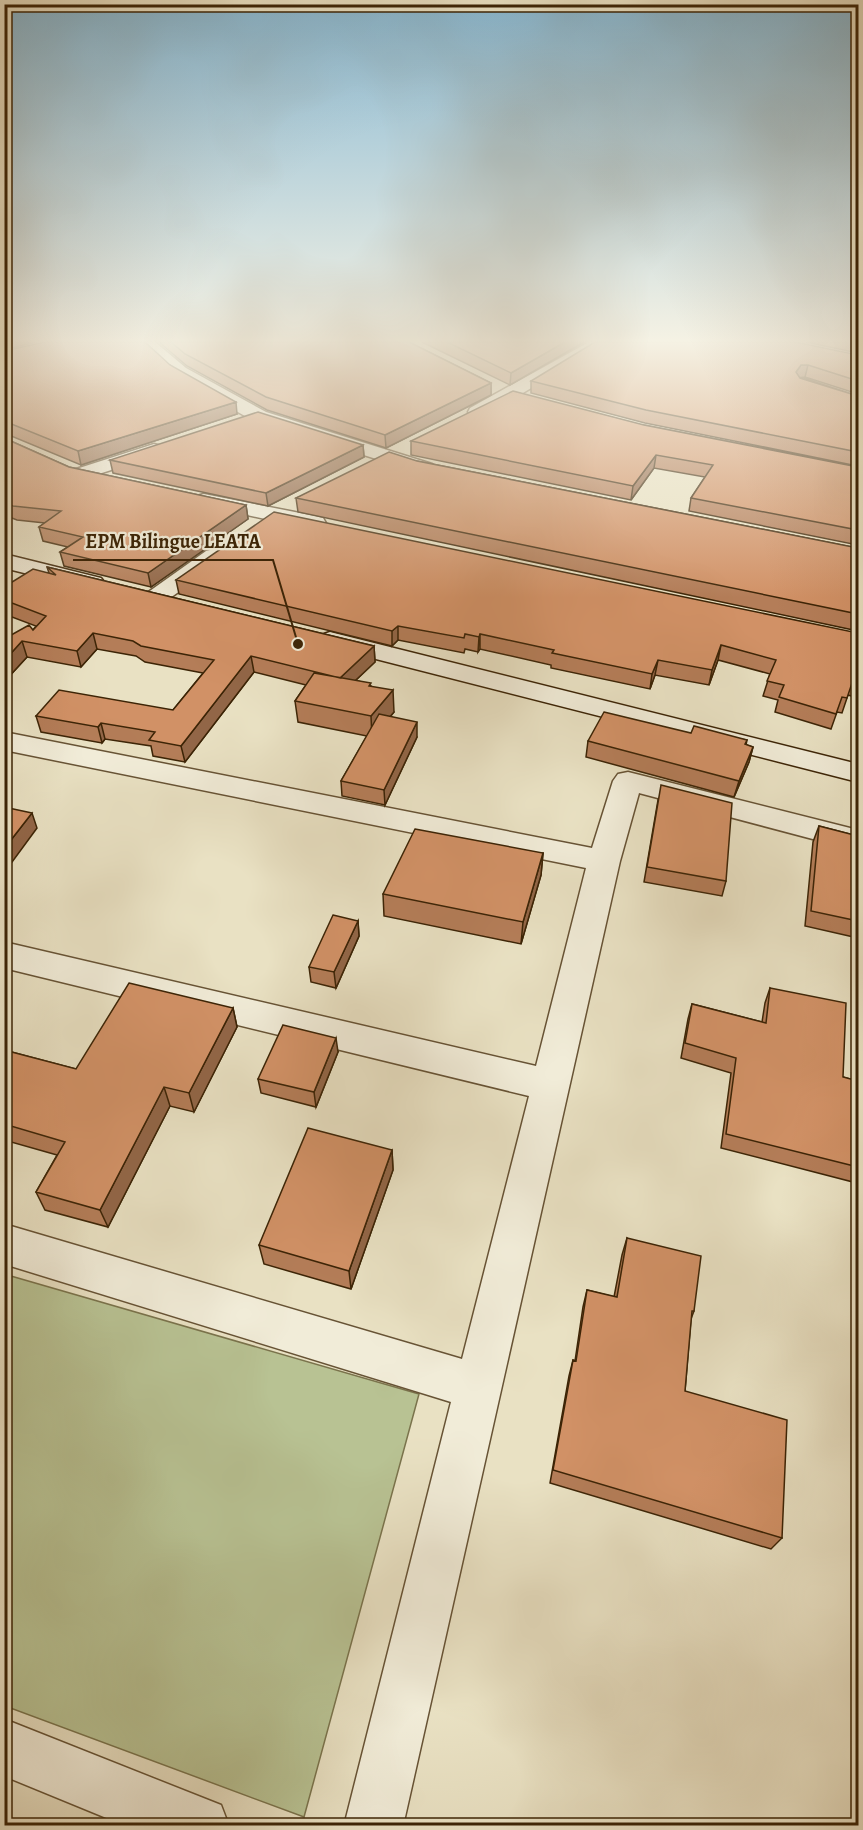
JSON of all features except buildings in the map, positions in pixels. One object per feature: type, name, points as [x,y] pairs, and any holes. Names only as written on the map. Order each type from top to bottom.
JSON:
[{"type":"street","points":[[295,427],[387,457],[441,471]]},
{"type":"street","points":[[80,474],[169,445]]},
{"type":"street","points":[[366,467],[408,446]]},
{"type":"street","points":[[59,465],[80,474],[126,484]]},
{"type":"street","points":[[182,496],[264,521],[331,527]]},
{"type":"street","points":[[264,521],[304,498]]},
{"type":"street","points":[[135,593],[227,546]]},
{"type":"street","points":[[4,561],[189,606]]},
{"type":"street","points":[[302,633],[858,773]]},
{"type":"street","points":[[4,741],[604,861]]},
{"type":"street","points":[[373,1826],[604,861],[628,781],[858,840]]},
{"type":"street","points":[[4,955],[550,1085]]},
{"type":"street","points":[[4,1244],[478,1387]]},
{"type":"street","points":[[4,1747],[200,1826]]},
{"type":"green space","points":[[4,1274],[419,1394],[304,1817],[5,1706]]},
{"type":"place","name":"EPM Bilingue LEATA","points":[[298,644]]}]
